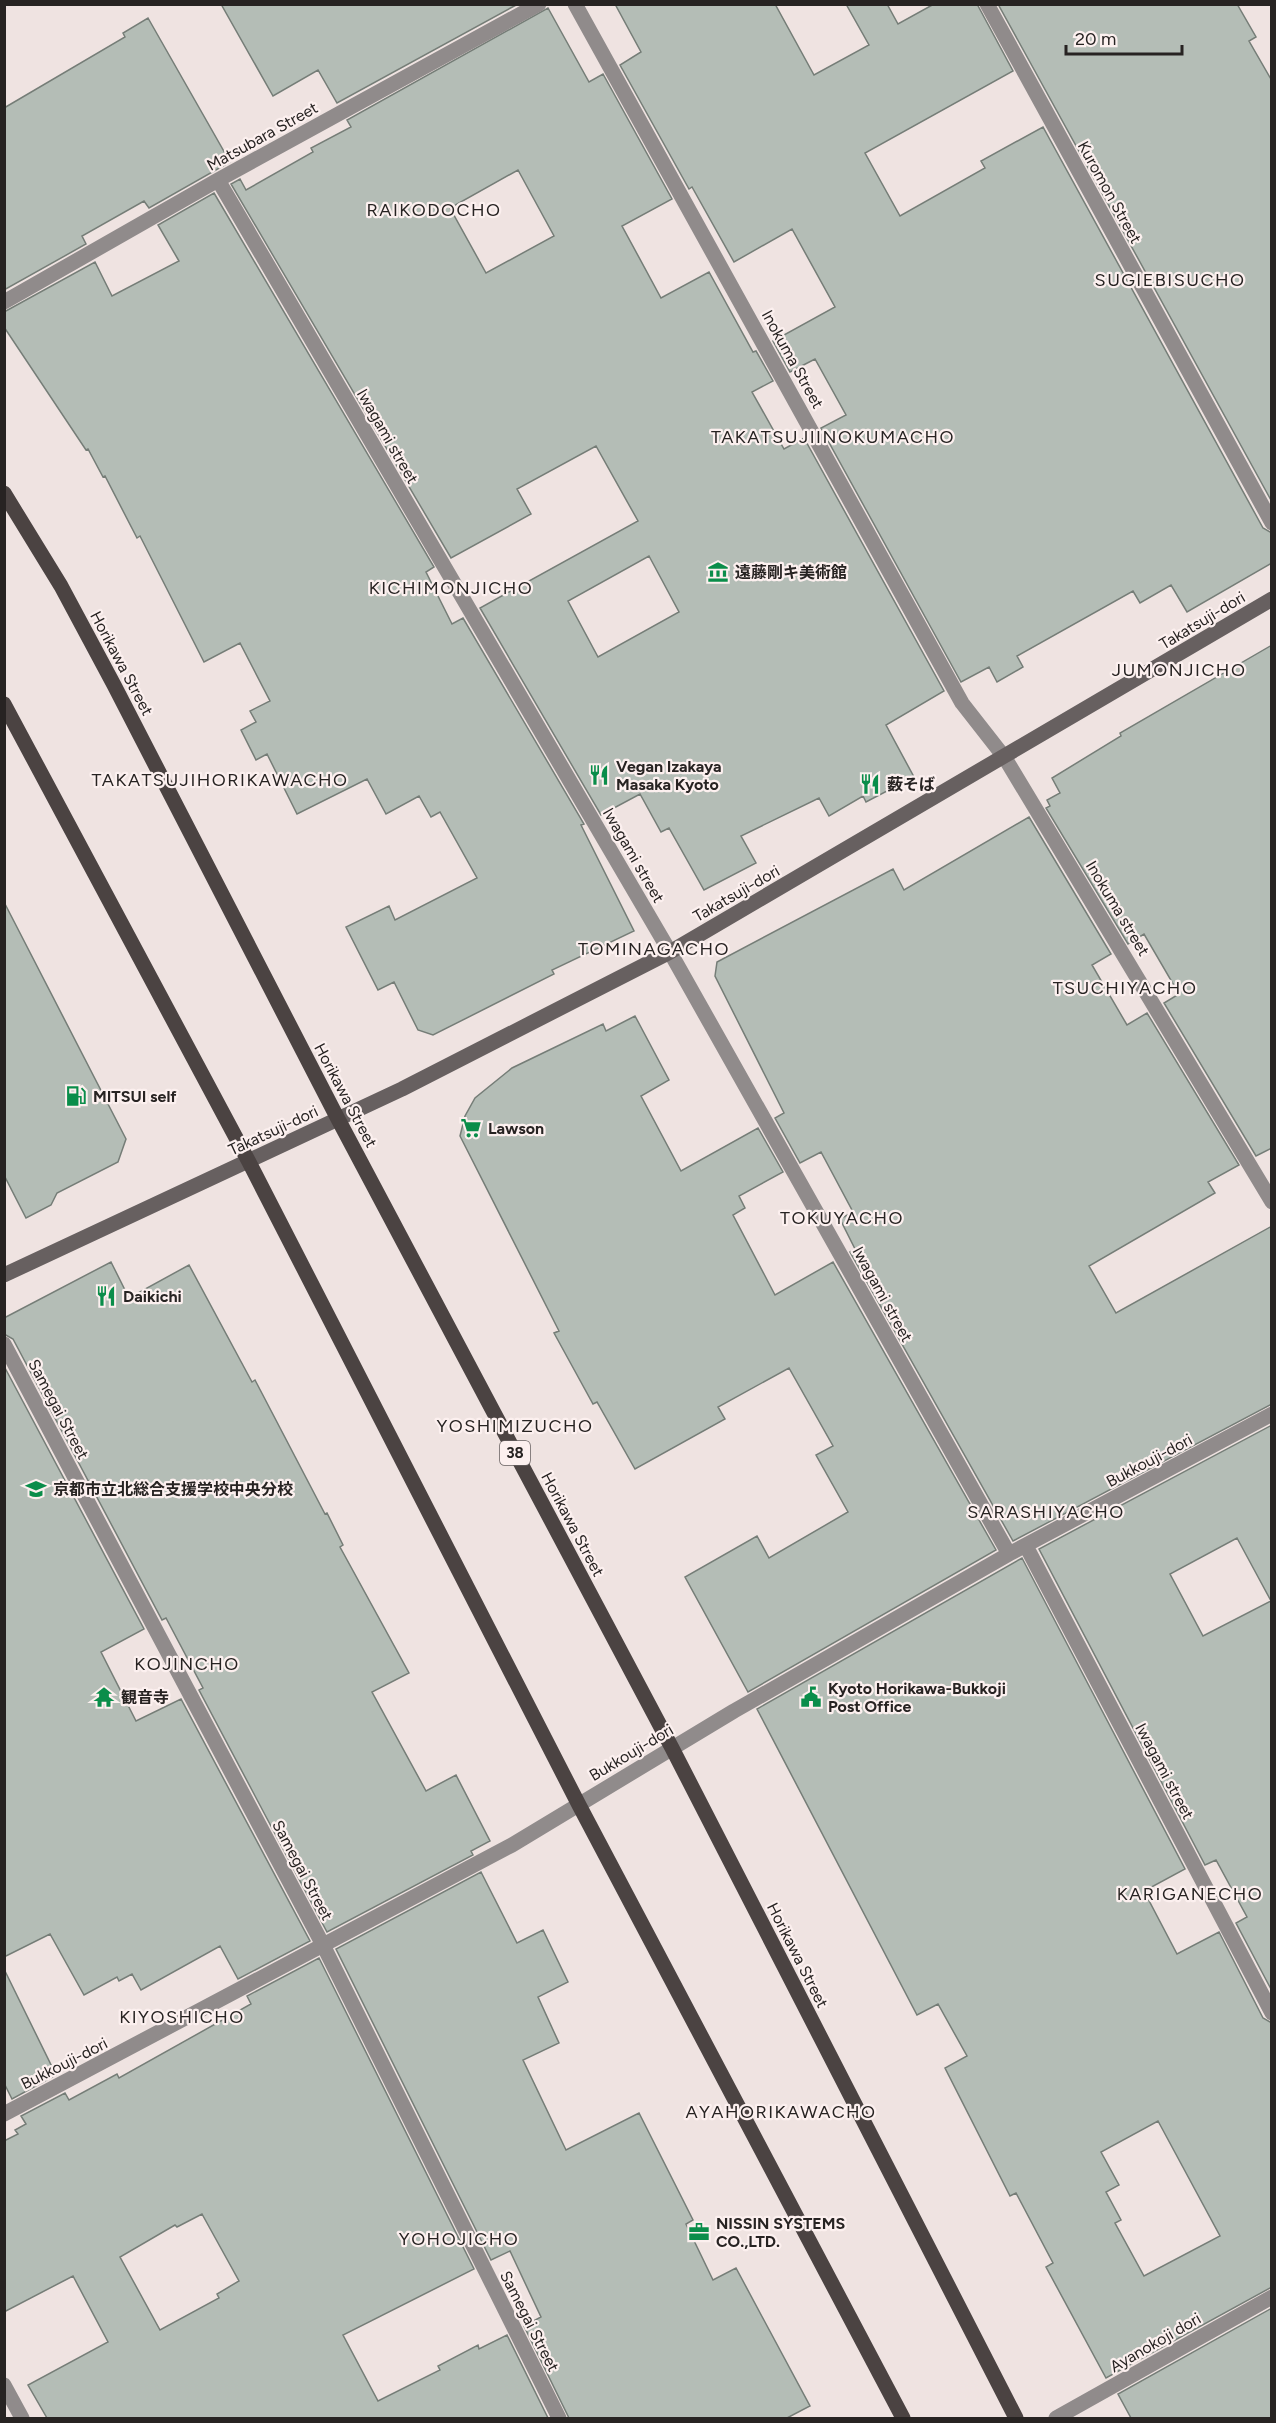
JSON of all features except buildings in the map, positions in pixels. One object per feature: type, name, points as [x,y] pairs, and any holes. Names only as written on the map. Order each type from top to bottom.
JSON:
[{"type":"main road","name":"Horikawa Street","points":[[4,493],[61,586],[104,665],[338,1119],[672,1748],[1016,2418]]},
{"type":"main road","points":[[4,704],[249,1162],[579,1805],[903,2418]]},
{"type":"street","name":"Matsubara Street","points":[[4,302],[218,180],[539,4]]},
{"type":"street","name":"Inokuma Street","points":[[575,4],[962,703],[1005,758]]},
{"type":"street","name":"Kuromon Street","points":[[987,4],[1272,523]]},
{"type":"street","name":"Iwagami street","points":[[218,180],[670,952],[1009,1554]]},
{"type":"street","name":"Takatsuji-dori","points":[[4,1275],[420,1080],[670,952],[1005,758],[1272,599]]},
{"type":"street","name":"Inokuma street","points":[[1005,758],[1272,1202]]},
{"type":"street","name":"Samegai Street","points":[[4,1344],[323,1945],[559,2418]]},
{"type":"street","name":"Bukkouji-dori","points":[[4,2114],[512,1845],[672,1748],[1009,1554],[1272,1414]]},
{"type":"street","name":"Iwagami street","points":[[1026,1546],[1272,2013]]},
{"type":"street","name":"Ayanokoji dori","points":[[1056,2418],[1272,2297]]},
{"type":"street","points":[[4,2385],[22,2418]]},
{"type":"place","name":"遠藤剛キ美術館","points":[[718,572]]},
{"type":"place","name":"Vegan Izakaya Masaka Kyoto","points":[[599,775]]},
{"type":"place","name":"薮そば","points":[[870,784]]},
{"type":"place","name":"MITSUI self","points":[[76,1096]]},
{"type":"place","name":"Lawson","points":[[471,1128]]},
{"type":"place","name":"Daikichi","points":[[106,1296]]},
{"type":"place","name":"京都市立北総合支援学校中央分校","points":[[36,1489]]},
{"type":"place","name":"観音寺","points":[[104,1697]]},
{"type":"place","name":"Kyoto Horikawa-Bukkoji Post Office","points":[[811,1697]]},
{"type":"place","name":"NISSIN SYSTEMS CO.,LTD.","points":[[699,2232]]},
{"type":"district","name":"RAIKODOCHO","points":[[434,210]]},
{"type":"district","name":"SUGIEBISUCHO","points":[[1170,280]]},
{"type":"district","name":"TAKATSUJIINOKUMACHO","points":[[833,437]]},
{"type":"district","name":"KICHIMONJICHO","points":[[451,588]]},
{"type":"district","name":"JUMONJICHO","points":[[1179,670]]},
{"type":"district","name":"TAKATSUJIHORIKAWACHO","points":[[220,780]]},
{"type":"district","name":"TOMINAGACHO","points":[[654,949]]},
{"type":"district","name":"TSUCHIYACHO","points":[[1125,988]]},
{"type":"district","name":"TOKUYACHO","points":[[842,1218]]},
{"type":"district","name":"YOSHIMIZUCHO","points":[[515,1426]]},
{"type":"district","name":"SARASHIYACHO","points":[[1046,1512]]},
{"type":"district","name":"KOJINCHO","points":[[187,1664]]},
{"type":"district","name":"KARIGANECHO","points":[[1190,1894]]},
{"type":"district","name":"KIYOSHICHO","points":[[182,2017]]},
{"type":"district","name":"AYAHORIKAWACHO","points":[[781,2112]]},
{"type":"district","name":"YOHOJICHO","points":[[459,2239]]}]
